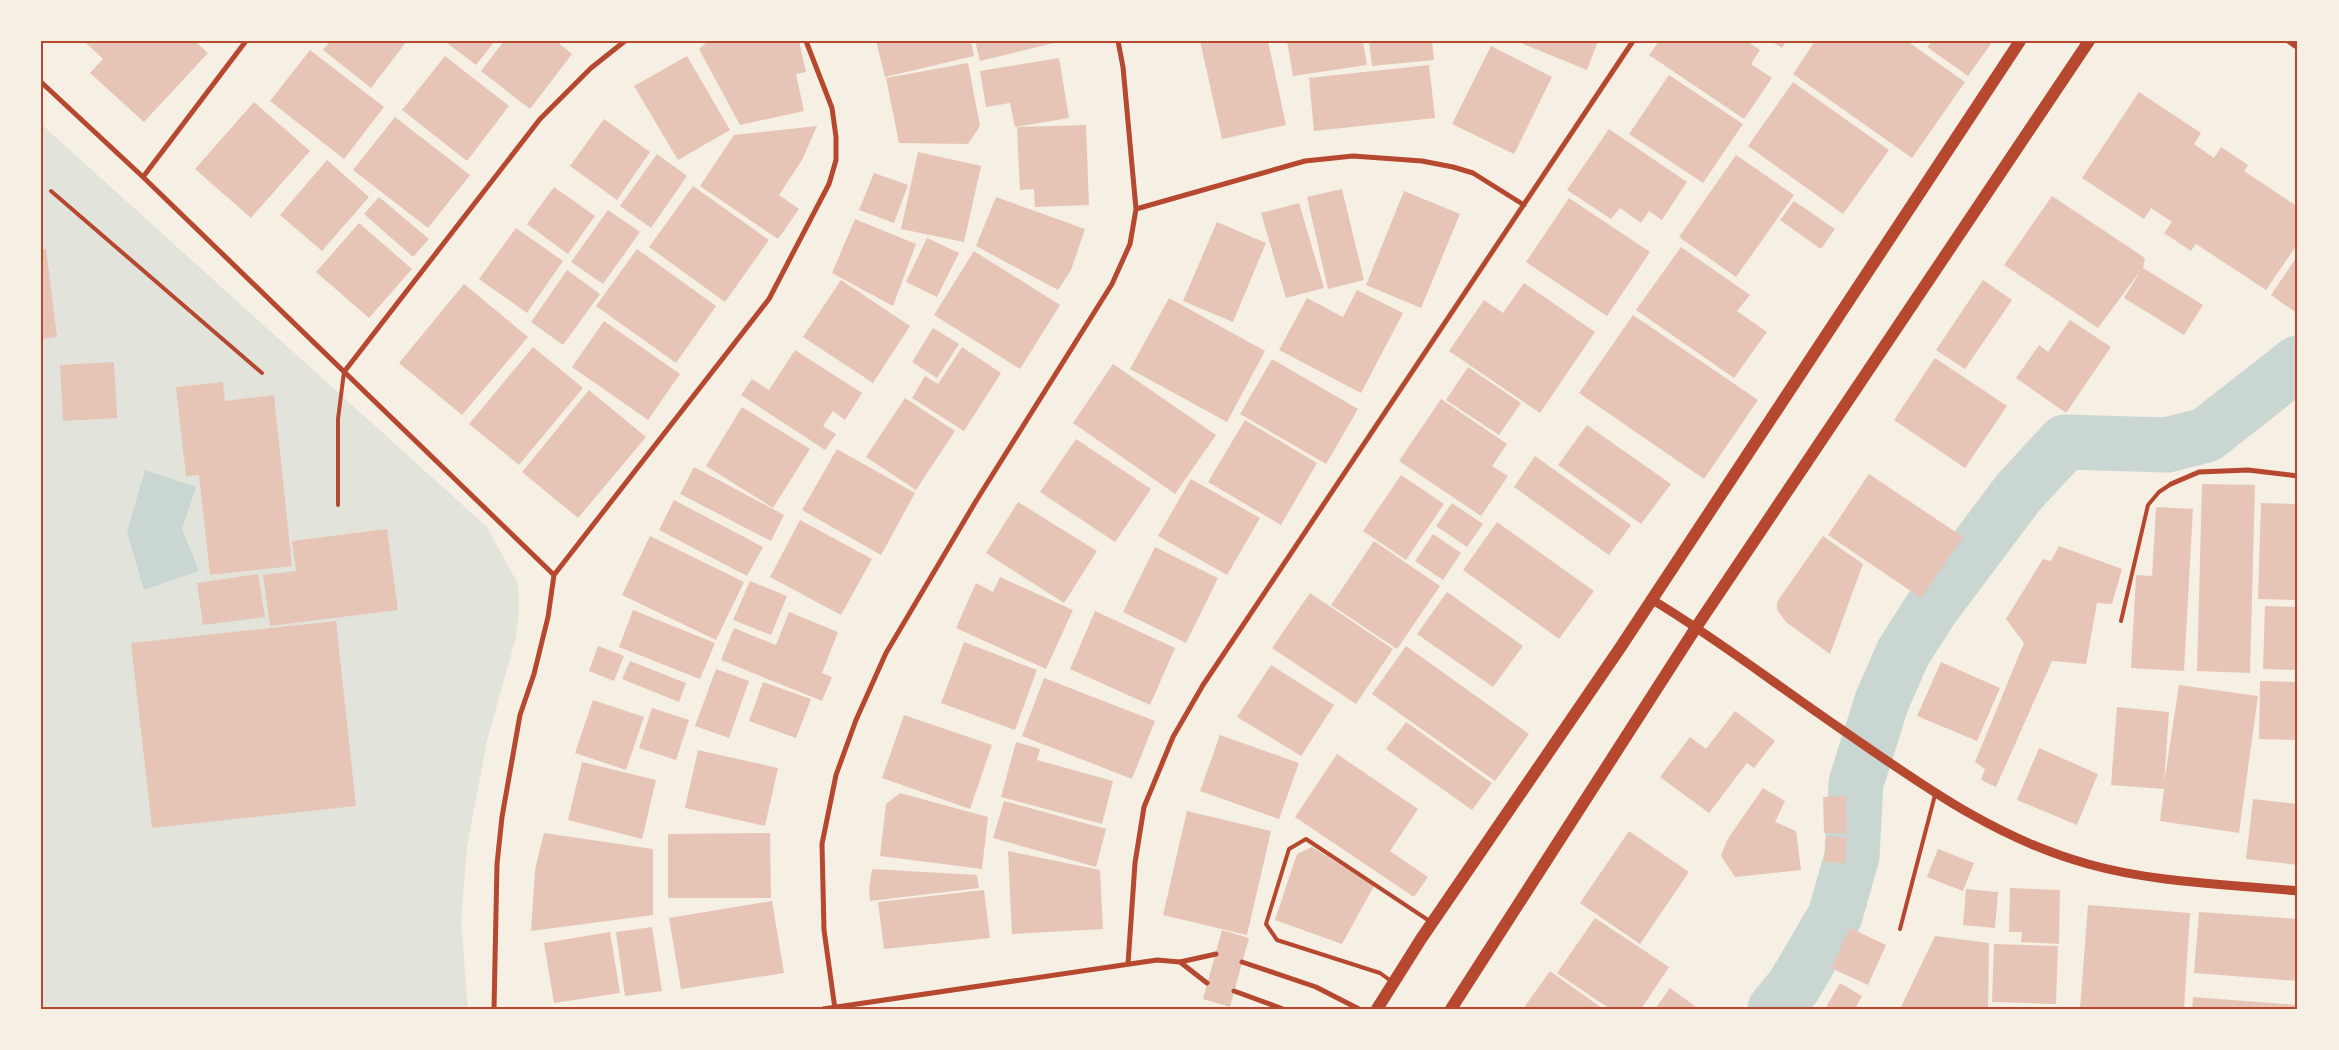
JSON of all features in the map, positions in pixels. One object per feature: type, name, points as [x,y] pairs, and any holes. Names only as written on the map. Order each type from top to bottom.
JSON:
[{"type":"main road","points":[[1378,1009],[2020,41]]},
{"type":"main road","points":[[1451,1009],[1696,626],[2089,41]]},
{"type":"street","points":[[143,177],[246,41]]},
{"type":"street","points":[[344,372],[540,120],[590,68],[625,41]]},
{"type":"street","points":[[494,1009],[497,864],[502,817],[520,715],[534,674],[548,617],[554,575],[769,299],[829,184],[836,160],[836,137],[832,108],[806,41]]},
{"type":"street","points":[[835,1008],[824,930],[822,844],[836,775],[856,720],[886,653],[982,493],[1112,284],[1130,244],[1136,209],[1124,67],[1118,41]]},
{"type":"street","points":[[1128,964],[1135,863],[1144,807],[1173,737],[1203,685],[1633,41]]},
{"type":"street","points":[[2288,41],[2298,48]]},
{"type":"street","points":[[41,82],[143,177],[554,575]]},
{"type":"street","points":[[1136,209],[1305,161],[1353,156],[1422,161],[1453,167],[1473,173],[1524,205]]},
{"type":"street","points":[[2171,484],[2199,472],[2248,470],[2298,476]]},
{"type":"street","points":[[1651,599],[1696,626],[1935,795],[1994,828],[2088,864],[2149,876],[2298,891]]},
{"type":"street","points":[[823,1009],[1157,960],[1180,962],[1216,954]]},
{"type":"street","points":[[1180,962],[1207,983]]},
{"type":"street","points":[[1242,962],[1316,987],[1359,1009]]},
{"type":"street","points":[[1234,991],[1283,1009]]},
{"type":"lane","points":[[51,191],[262,373]]},
{"type":"lane","points":[[338,505],[338,420],[344,372]]},
{"type":"lane","points":[[2121,621],[2148,505],[2159,492],[2171,484]]},
{"type":"lane","points":[[1900,929],[1935,795]]},
{"type":"lane","points":[[1395,984],[1380,972],[1277,940],[1266,924],[1288,849],[1306,839],[1433,924]]},
{"type":"shaded area","points":[[41,124],[487,527],[518,584],[519,612],[516,637],[487,741],[467,847],[461,922],[468,1009],[41,1009]]},
{"type":"shaded area","points":[[145,470],[196,487],[182,529],[199,571],[144,590],[127,532]]},
{"type":"building","points":[[84,41],[195,41],[208,53],[144,122],[90,73],[103,59]]},
{"type":"building","points":[[330,41],[407,41],[371,88],[323,50]]},
{"type":"building","points":[[448,41],[495,41],[476,65],[447,43]]},
{"type":"building","points":[[504,41],[556,41],[572,54],[530,109],[481,71]]},
{"type":"building","points":[[708,41],[799,41],[806,72],[796,74],[804,111],[740,125],[699,49]]},
{"type":"building","points":[[876,41],[971,41],[974,56],[885,77]]},
{"type":"building","points":[[975,41],[1058,41],[1058,42],[980,61]]},
{"type":"building","points":[[1200,41],[1268,41],[1286,125],[1222,139]]},
{"type":"building","points":[[1287,41],[1363,41],[1367,65],[1293,76]]},
{"type":"building","points":[[1369,41],[1432,41],[1434,60],[1372,66]]},
{"type":"building","points":[[1516,41],[1598,41],[1587,70]]},
{"type":"building","points":[[1659,41],[1747,41],[1760,50],[1751,64],[1772,78],[1744,119],[1649,55]]},
{"type":"building","points":[[1771,41],[1786,41],[1782,48]]},
{"type":"building","points":[[1815,41],[1907,41],[1965,82],[1912,158],[1793,74]]},
{"type":"building","points":[[1932,41],[1993,41],[1968,76],[1927,47]]},
{"type":"building","points":[[1491,46],[1552,77],[1514,154],[1452,124]]},
{"type":"building","points":[[310,50],[384,107],[344,159],[270,101]]},
{"type":"building","points":[[445,56],[509,106],[467,161],[402,110]]},
{"type":"building","points":[[687,56],[730,130],[678,160],[634,86]]},
{"type":"building","points":[[1059,58],[1069,118],[1015,127],[1010,103],[986,107],[980,71]]},
{"type":"building","points":[[968,63],[980,126],[968,144],[899,143],[886,78]]},
{"type":"building","points":[[1429,65],[1435,118],[1314,131],[1309,78]]},
{"type":"building","points":[[1669,75],[1743,124],[1703,183],[1629,134]]},
{"type":"building","points":[[1793,82],[1889,150],[1843,214],[1748,146]]},
{"type":"building","points":[[2139,92],[2201,133],[2194,144],[2214,158],[2221,147],[2248,165],[2244,171],[2298,207],[2298,243],[2266,290],[2196,244],[2191,251],[2164,233],[2172,222],[2151,208],[2144,219],[2082,178]]},
{"type":"building","points":[[254,102],[310,151],[251,218],[195,169]]},
{"type":"building","points":[[395,117],[470,175],[428,228],[353,170]]},
{"type":"building","points":[[604,119],[650,152],[617,200],[570,166]]},
{"type":"building","points":[[1086,125],[1089,205],[1035,207],[1034,189],[1020,190],[1017,127]]},
{"type":"building","points":[[817,126],[802,160],[779,195],[799,209],[778,239],[700,186],[734,135]]},
{"type":"building","points":[[1609,129],[1687,182],[1662,220],[1649,211],[1641,223],[1620,208],[1611,219],[1567,190]]},
{"type":"building","points":[[918,152],[981,166],[964,242],[901,229]]},
{"type":"building","points":[[657,154],[687,176],[651,228],[620,206]]},
{"type":"building","points":[[1736,155],[1794,195],[1736,277],[1679,237]]},
{"type":"building","points":[[327,160],[369,197],[322,251],[280,215]]},
{"type":"building","points":[[874,173],[908,185],[894,223],[859,210]]},
{"type":"building","points":[[693,186],[769,240],[725,302],[649,247]]},
{"type":"building","points":[[554,187],[595,216],[568,254],[527,224]]},
{"type":"building","points":[[1342,189],[1364,280],[1328,289],[1307,197]]},
{"type":"building","points":[[1404,191],[1460,214],[1421,308],[1366,285]]},
{"type":"building","points":[[2052,196],[2145,258],[2143,268],[2203,305],[2184,335],[2124,298],[2141,270],[2098,328],[2004,265]]},
{"type":"building","points":[[379,197],[429,239],[413,257],[364,214]]},
{"type":"building","points":[[996,197],[1085,229],[1071,270],[1058,290],[976,246]]},
{"type":"building","points":[[1569,198],[1650,252],[1607,316],[1526,262]]},
{"type":"building","points":[[1794,201],[1835,229],[1821,249],[1780,220]]},
{"type":"building","points":[[1299,203],[1324,288],[1286,298],[1261,213]]},
{"type":"building","points":[[608,210],[640,232],[603,284],[571,262]]},
{"type":"building","points":[[855,219],[916,244],[893,306],[832,273]]},
{"type":"building","points":[[1217,222],[1266,243],[1233,322],[1183,301]]},
{"type":"building","points":[[359,223],[412,269],[369,318],[316,272]]},
{"type":"building","points":[[516,228],[563,261],[527,313],[479,279]]},
{"type":"building","points":[[927,238],[959,253],[937,297],[906,282]]},
{"type":"building","points":[[1681,247],[1750,295],[1737,311],[1767,332],[1734,378],[1636,310]]},
{"type":"building","points":[[41,249],[46,249],[57,337],[41,339]]},
{"type":"building","points":[[637,249],[716,306],[676,363],[596,306]]},
{"type":"building","points":[[974,251],[1060,305],[1020,369],[934,315]]},
{"type":"building","points":[[2298,255],[2298,314],[2271,295]]},
{"type":"building","points":[[567,270],[600,294],[563,345],[531,322]]},
{"type":"building","points":[[841,280],[910,326],[873,383],[803,337]]},
{"type":"building","points":[[1983,280],[2012,300],[1965,369],[1936,350]]},
{"type":"building","points":[[1524,283],[1595,332],[1540,413],[1449,351],[1484,300],[1503,313]]},
{"type":"building","points":[[464,284],[528,337],[462,415],[399,363]]},
{"type":"building","points":[[1357,290],[1403,313],[1361,393],[1279,350],[1307,298],[1343,317]]},
{"type":"building","points":[[1169,298],[1265,351],[1227,422],[1130,369]]},
{"type":"building","points":[[1633,315],[1758,400],[1704,479],[1579,393]]},
{"type":"building","points":[[2070,320],[2111,347],[2066,413],[2016,378],[2039,345],[2048,352]]},
{"type":"building","points":[[604,321],[680,374],[648,420],[572,367]]},
{"type":"building","points":[[933,328],[959,344],[937,378],[912,362]]},
{"type":"building","points":[[533,347],[583,388],[519,465],[469,424]]},
{"type":"building","points":[[962,347],[1001,373],[964,431],[912,398],[925,376],[938,384]]},
{"type":"building","points":[[795,350],[862,393],[845,420],[833,411],[823,426],[836,434],[825,450],[741,395],[752,379],[769,390]]},
{"type":"building","points":[[1935,358],[2007,406],[1965,468],[1894,420]]},
{"type":"building","points":[[1272,359],[1358,409],[1326,464],[1240,414]]},
{"type":"building","points":[[114,362],[117,418],[63,421],[60,365]]},
{"type":"building","points":[[1113,364],[1216,435],[1175,494],[1073,423]]},
{"type":"building","points":[[1468,367],[1521,403],[1499,435],[1446,400]]},
{"type":"building","points":[[223,382],[225,401],[274,395],[292,566],[210,575],[199,475],[186,476],[176,387]]},
{"type":"building","points":[[589,390],[646,437],[578,518],[522,472]]},
{"type":"building","points":[[905,398],[955,431],[916,490],[866,457]]},
{"type":"building","points":[[1441,399],[1507,444],[1492,466],[1508,476],[1481,516],[1399,461]]},
{"type":"building","points":[[742,407],[810,449],[773,508],[706,466]]},
{"type":"building","points":[[1245,420],[1317,463],[1281,525],[1208,482]]},
{"type":"building","points":[[1587,425],[1671,484],[1641,524],[1558,465]]},
{"type":"building","points":[[1076,439],[1151,489],[1115,542],[1040,492]]},
{"type":"building","points":[[837,449],[915,493],[881,555],[802,510]]},
{"type":"building","points":[[1535,456],[1631,525],[1609,555],[1514,487]]},
{"type":"building","points":[[694,467],[784,515],[771,541],[680,494]]},
{"type":"building","points":[[1869,474],[1963,537],[1921,598],[1828,535]]},
{"type":"building","points":[[1401,475],[1444,504],[1406,560],[1363,531]]},
{"type":"building","points":[[1191,479],[1260,518],[1227,575],[1158,536]]},
{"type":"building","points":[[2202,484],[2255,485],[2250,673],[2197,671]]},
{"type":"building","points":[[674,500],[763,547],[747,576],[659,530]]},
{"type":"building","points":[[1018,502],[1097,551],[1064,603],[986,553]]},
{"type":"building","points":[[1452,503],[1483,524],[1467,547],[1436,526]]},
{"type":"building","points":[[2261,503],[2298,504],[2298,600],[2258,599]]},
{"type":"building","points":[[2156,507],[2193,509],[2184,671],[2131,668],[2136,575],[2152,576]]},
{"type":"building","points":[[800,520],[872,559],[841,615],[770,577]]},
{"type":"building","points":[[1497,522],[1594,591],[1559,639],[1463,570]]},
{"type":"building","points":[[387,529],[398,610],[270,626],[263,575],[296,571],[292,541]]},
{"type":"building","points":[[1433,534],[1461,553],[1443,580],[1415,561]]},
{"type":"building","points":[[650,536],[744,582],[716,640],[622,595]]},
{"type":"building","points":[[1823,536],[1863,564],[1830,654],[1786,622],[1777,610],[1777,602]]},
{"type":"building","points":[[1374,541],[1440,586],[1397,649],[1331,605]]},
{"type":"building","points":[[2059,546],[2122,569],[2112,604],[2097,603],[2086,664],[2052,661],[1996,787],[1981,780],[1985,769],[1975,762],[2024,643],[2006,619],[2043,559],[2051,561]]},
{"type":"building","points":[[1155,547],[1218,578],[1186,643],[1123,612]]},
{"type":"building","points":[[258,574],[265,617],[203,625],[197,583]]},
{"type":"building","points":[[1000,577],[1073,610],[1046,669],[956,628],[976,583],[993,592]]},
{"type":"building","points":[[750,581],[787,596],[771,635],[733,620]]},
{"type":"building","points":[[1447,592],[1523,646],[1493,687],[1417,634]]},
{"type":"building","points":[[1310,593],[1393,649],[1356,704],[1272,648]]},
{"type":"building","points":[[2265,606],[2298,607],[2298,670],[2263,669]]},
{"type":"building","points":[[633,610],[715,643],[700,679],[619,647]]},
{"type":"building","points":[[1095,611],[1175,648],[1150,705],[1070,669]]},
{"type":"building","points":[[789,612],[838,632],[822,673],[832,677],[822,701],[721,660],[734,628],[776,645]]},
{"type":"building","points":[[336,621],[356,806],[152,828],[131,643]]},
{"type":"building","points":[[964,642],[1037,670],[1015,730],[941,703]]},
{"type":"building","points":[[598,646],[624,656],[614,681],[589,671]]},
{"type":"building","points":[[1406,646],[1529,734],[1495,781],[1372,694]]},
{"type":"building","points":[[630,661],[686,683],[679,702],[622,679]]},
{"type":"building","points":[[1941,662],[2000,688],[1977,741],[1917,716]]},
{"type":"building","points":[[1271,665],[1334,705],[1301,756],[1237,717]]},
{"type":"building","points":[[716,669],[749,681],[729,738],[695,726]]},
{"type":"building","points":[[1044,678],[1155,721],[1132,779],[1022,736]]},
{"type":"building","points":[[2260,681],[2298,682],[2298,740],[2259,739]]},
{"type":"building","points":[[763,682],[811,699],[796,738],[749,721]]},
{"type":"building","points":[[2179,685],[2258,696],[2239,833],[2160,821],[2164,789],[2111,785],[2117,707],[2169,712],[2164,783]]},
{"type":"building","points":[[593,700],[644,717],[626,770],[575,753]]},
{"type":"building","points":[[652,708],[689,720],[676,760],[639,748]]},
{"type":"building","points":[[1735,711],[1775,741],[1754,768],[1747,763],[1709,813],[1660,777],[1690,737],[1706,749]]},
{"type":"building","points":[[904,715],[992,745],[970,809],[882,778]]},
{"type":"building","points":[[1406,722],[1492,783],[1472,810],[1386,749]]},
{"type":"building","points":[[1220,735],[1299,763],[1279,819],[1200,791]]},
{"type":"building","points":[[1016,742],[1040,749],[1037,760],[1113,781],[1102,824],[1001,797]]},
{"type":"building","points":[[2039,748],[2098,774],[2077,825],[2017,800]]},
{"type":"building","points":[[698,750],[778,768],[765,826],[685,808]]},
{"type":"building","points":[[1337,754],[1418,809],[1390,851],[1428,877],[1414,897],[1295,817]]},
{"type":"building","points":[[582,762],[656,780],[642,839],[568,820]]},
{"type":"building","points":[[1763,788],[1785,801],[1775,822],[1796,831],[1801,870],[1735,877],[1721,856],[1727,840]]},
{"type":"building","points":[[900,793],[988,817],[982,869],[880,856],[886,804]]},
{"type":"building","points":[[1846,796],[1847,833],[1824,833],[1823,797]]},
{"type":"building","points":[[2253,799],[2298,804],[2298,865],[2246,859]]},
{"type":"building","points":[[1004,801],[1106,829],[1096,867],[993,838]]},
{"type":"building","points":[[1187,811],[1271,831],[1247,935],[1163,915]]},
{"type":"building","points":[[1629,831],[1689,872],[1640,944],[1580,903]]},
{"type":"building","points":[[544,833],[653,849],[653,915],[531,931],[535,870]]},
{"type":"building","points":[[770,833],[771,898],[668,898],[668,834]]},
{"type":"building","points":[[1826,836],[1847,838],[1845,863],[1824,862]]},
{"type":"building","points":[[1312,847],[1374,886],[1342,944],[1275,920],[1297,854]]},
{"type":"building","points":[[1938,849],[1974,863],[1963,891],[1927,877]]},
{"type":"building","points":[[1008,851],[1100,870],[1103,929],[1012,934]]},
{"type":"building","points":[[872,869],[977,875],[979,888],[870,901],[869,888]]},
{"type":"building","points":[[2010,888],[2060,890],[2059,944],[2021,942],[2022,932],[2009,932]]},
{"type":"building","points":[[1966,889],[1998,892],[1995,928],[1963,925]]},
{"type":"building","points":[[984,890],[990,938],[884,949],[878,902]]},
{"type":"building","points":[[772,901],[784,973],[681,989],[669,918]]},
{"type":"building","points":[[2088,905],[2190,913],[2184,1009],[2080,1009]]},
{"type":"building","points":[[2199,912],[2298,919],[2298,981],[2194,973]]},
{"type":"building","points":[[1595,918],[1669,967],[1641,1009],[1610,1009],[1557,973]]},
{"type":"building","points":[[652,927],[662,991],[625,996],[616,932]]},
{"type":"building","points":[[1850,928],[1886,945],[1868,985],[1831,968]]},
{"type":"building","points":[[1222,930],[1249,938],[1230,1007],[1203,999]]},
{"type":"building","points":[[610,932],[620,993],[554,1003],[544,943]]},
{"type":"building","points":[[1935,936],[1989,943],[1988,1009],[1900,1009]]},
{"type":"building","points":[[1994,944],[2058,946],[2056,1004],[1992,1002]]},
{"type":"building","points":[[1550,971],[1603,1009],[1523,1009]]},
{"type":"building","points":[[1840,983],[1862,996],[1855,1009],[1825,1009]]},
{"type":"building","points":[[1670,988],[1699,1009],[1655,1009]]},
{"type":"building","points":[[2193,997],[2298,1005],[2298,1009],[2192,1009]]},
{"type":"waterway","points":[[1775,1009],[1794,986],[1835,916],[1852,856],[1856,783],[1882,701],[1903,653],[1931,609],[2018,493],[2065,442],[2167,445],[2206,435],[2298,363]]}]
